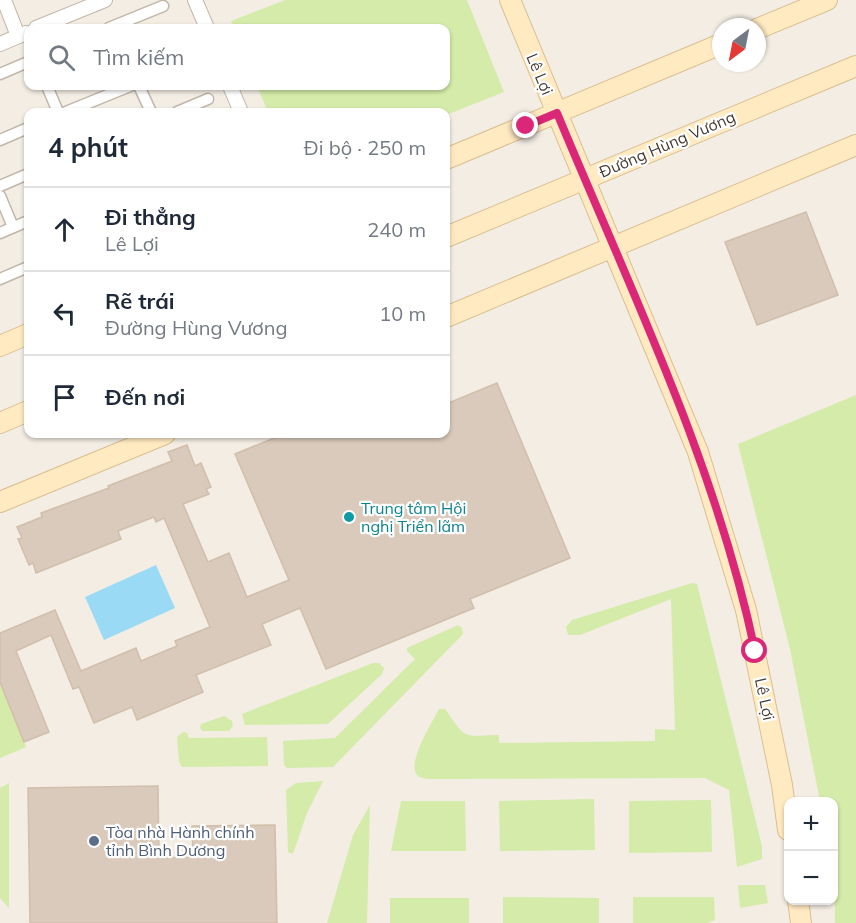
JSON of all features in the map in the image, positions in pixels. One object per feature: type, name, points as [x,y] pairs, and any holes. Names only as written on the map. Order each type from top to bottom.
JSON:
[{"type":"main road","name":"Lê Lợi","points":[[510,0],[698,452],[746,609],[784,797]]},
{"type":"main road","points":[[766,25],[827,0]]},
{"type":"main road","points":[[450,157],[712,48]]},
{"type":"main road","name":"Đường Hùng Vương","points":[[450,235],[856,66]]},
{"type":"main road","points":[[450,315],[856,146]]},
{"type":"main road","points":[[0,346],[24,336]]},
{"type":"main road","points":[[0,423],[24,413]]},
{"type":"main road","points":[[0,502],[155,438]]},
{"type":"main road","points":[[799,905],[801,923]]},
{"type":"street","points":[[0,44],[23,34],[4,0]]},
{"type":"street","points":[[46,24],[105,0]]},
{"type":"street","points":[[195,0],[205,24]]},
{"type":"street","points":[[122,24],[163,6]]},
{"type":"street","points":[[0,74],[24,64]]},
{"type":"street","points":[[49,90],[56,108]]},
{"type":"street","points":[[76,108],[120,90]]},
{"type":"street","points":[[142,90],[149,108]]},
{"type":"street","points":[[232,90],[239,108]]},
{"type":"street","points":[[187,108],[208,99]]},
{"type":"street","points":[[0,140],[24,130]]},
{"type":"street","points":[[0,186],[24,176]]},
{"type":"street","points":[[0,196],[13,227]]},
{"type":"street","points":[[0,233],[24,223]]},
{"type":"street","points":[[0,279],[24,269]]},
{"type":"green space","points":[[285,0],[467,0],[504,92],[450,113],[450,108],[266,108],[259,90],[450,90],[450,24],[232,24],[231,21]]},
{"type":"green space","points":[[856,395],[856,923],[835,923],[835,905],[838,905],[838,797],[819,797],[790,649],[738,444]]},
{"type":"green space","points":[[692,583],[697,584],[762,846],[762,859],[737,867],[729,790],[705,778],[433,779],[418,776],[415,770],[417,753],[439,709],[445,709],[461,731],[466,734],[499,735],[499,743],[655,741],[655,729],[675,730],[671,599],[580,635],[568,635],[566,627],[572,620]]},
{"type":"green space","points":[[458,625],[462,628],[463,634],[333,767],[287,768],[284,765],[283,741],[335,738],[415,659],[407,648]]},
{"type":"green space","points":[[373,663],[379,663],[384,668],[382,674],[328,724],[245,725],[242,714]]},
{"type":"green space","points":[[0,682],[26,747],[0,758]]},
{"type":"green space","points":[[224,716],[232,721],[233,726],[229,731],[202,731],[200,728],[201,724]]},
{"type":"green space","points":[[183,732],[187,733],[189,738],[267,737],[268,766],[182,767],[179,761],[177,737]]},
{"type":"green space","points":[[323,781],[307,813],[292,854],[288,852],[286,790],[296,783]]},
{"type":"green space","points":[[9,783],[9,908],[0,898],[0,788]]},
{"type":"green space","points":[[594,799],[595,850],[500,851],[499,801]]},
{"type":"green space","points":[[711,800],[712,852],[629,853],[629,801]]},
{"type":"green space","points":[[401,801],[465,801],[466,851],[391,851]]},
{"type":"green space","points":[[370,805],[367,923],[327,923],[353,835]]},
{"type":"green space","points":[[738,885],[765,885],[768,903],[740,908]]},
{"type":"green space","points":[[503,897],[599,898],[599,923],[503,923]]},
{"type":"green space","points":[[633,897],[714,897],[715,920],[707,923],[633,923]]},
{"type":"green space","points":[[390,898],[469,898],[469,923],[390,923]]},
{"type":"water","points":[[156,565],[175,608],[104,640],[85,597]]},
{"type":"building","points":[[806,212],[838,295],[757,325],[725,242]]},
{"type":"building","points":[[497,383],[570,558],[470,599],[474,608],[326,669],[300,608],[262,624],[271,645],[196,675],[203,692],[137,720],[132,707],[94,723],[79,687],[73,689],[51,635],[16,651],[49,732],[24,742],[0,682],[0,633],[55,610],[81,671],[136,648],[141,661],[177,646],[175,641],[210,627],[164,518],[156,522],[154,517],[118,531],[121,539],[36,573],[33,563],[29,565],[18,539],[22,538],[17,527],[42,517],[41,513],[109,488],[108,486],[172,461],[168,452],[187,445],[195,466],[201,463],[211,487],[206,489],[209,494],[183,504],[208,562],[229,553],[247,597],[289,580],[235,454],[274,438],[450,438],[450,402]]},
{"type":"building","name":"Tòa nhà Hành chính tỉnh Bình Dương","points":[[158,786],[159,858],[193,857],[192,826],[275,825],[277,923],[30,923],[28,788]]},
{"type":"place","name":"Trung tâm Hội nghị Triển lãm","points":[[349,517]]},
{"type":"place","name":"Tòa nhà Hành chính tỉnh Bình Dương","points":[[94,841]]},
{"type":"route","points":[[526,126],[557,113],[698,452],[746,609],[755,651]]}]
